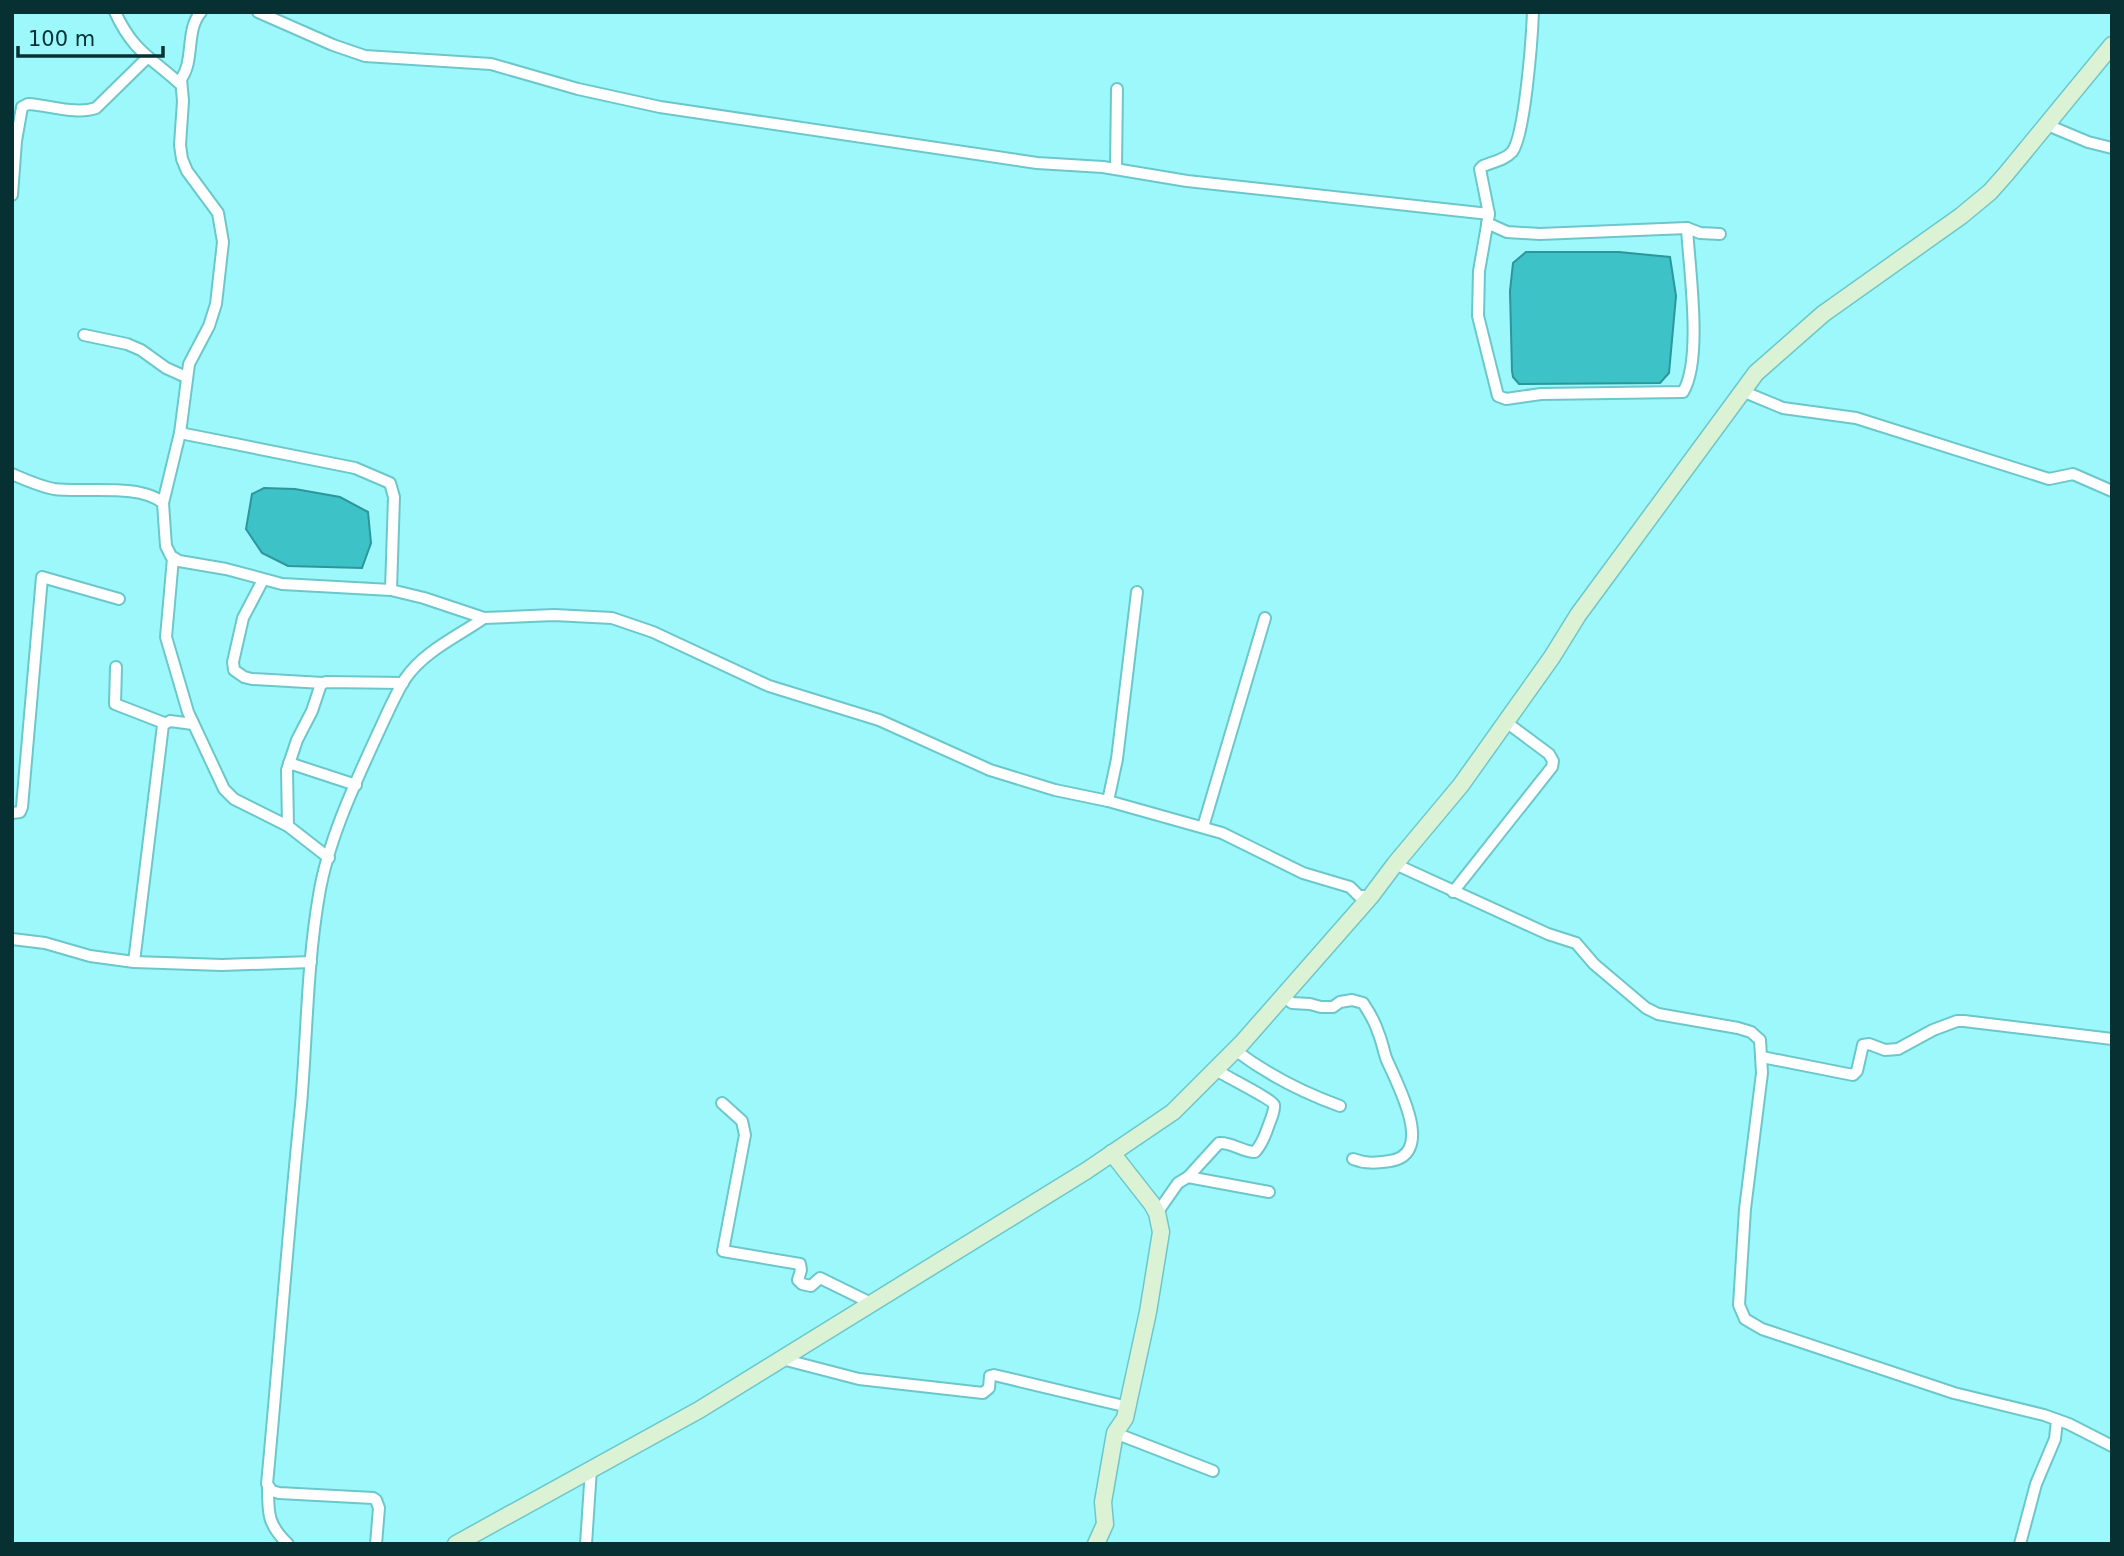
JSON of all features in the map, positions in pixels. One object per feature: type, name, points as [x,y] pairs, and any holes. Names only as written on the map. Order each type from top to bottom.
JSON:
[{"type":"street","points":[[115,12],[132,43],[179,83],[186,72],[194,26],[201,12]]},
{"type":"street","points":[[258,12],[365,56],[491,64],[578,89],[660,107],[1037,163],[1116,168],[1187,181],[1488,219],[1507,232],[1540,234],[1687,228],[1700,233],[1720,234]]},
{"type":"street","points":[[1533,12],[1527,90],[1516,145],[1510,153],[1480,169],[1488,219],[1479,271],[1478,316],[1498,396],[1506,399],[1541,394],[1683,392],[1691,370],[1693,347],[1687,228]]},
{"type":"street","points":[[456,1544],[699,1410],[1112,1153],[1173,1112],[1235,1051],[1284,997],[1461,785],[1552,657],[1578,615],[1742,391],[1768,360],[1823,314],[1982,200],[2112,45]]},
{"type":"street","points":[[12,195],[16,141],[22,107],[28,104],[90,110],[96,108],[147,58]]},
{"type":"street","points":[[181,79],[182,159],[187,172],[218,212],[223,242],[213,317],[193,354],[186,377],[180,433],[163,503],[164,538],[173,558],[263,580],[306,587],[391,590],[484,618],[554,615],[612,618],[653,632],[769,687],[879,720],[990,770],[1055,790],[1108,801],[1203,827],[1238,839],[1303,873],[1350,887],[1359,896],[1371,896]]},
{"type":"street","points":[[1116,89],[1116,168]]},
{"type":"street","points":[[2045,124],[2088,142],[2112,148]]},
{"type":"street","points":[[84,335],[127,344],[186,377]]},
{"type":"street","points":[[1742,391],[1783,408],[1856,418],[2049,479],[2073,474],[2112,491]]},
{"type":"street","points":[[180,433],[355,468],[390,483],[394,497],[391,590]]},
{"type":"street","points":[[12,474],[52,488],[134,492],[154,497],[163,503]]},
{"type":"street","points":[[173,558],[166,637],[193,724],[225,789],[233,799],[288,826],[329,858]]},
{"type":"street","points":[[12,813],[20,812],[22,807],[41,579],[44,576],[119,598]]},
{"type":"street","points":[[263,580],[243,618],[233,662],[234,670],[252,679],[323,683],[403,683]]},
{"type":"street","points":[[1108,801],[1116,759],[1137,592]]},
{"type":"street","points":[[288,1544],[270,1520],[268,1488],[287,1241],[319,892],[356,785],[403,683],[423,660],[484,618]]},
{"type":"street","points":[[1203,827],[1265,618]]},
{"type":"street","points":[[116,667],[116,704],[164,723],[170,721],[193,724]]},
{"type":"street","points":[[288,826],[286,774],[297,740],[323,683]]},
{"type":"street","points":[[1454,892],[1552,766],[1553,761],[1549,754],[1506,722]]},
{"type":"street","points":[[134,962],[164,723]]},
{"type":"street","points":[[289,764],[356,785]]},
{"type":"street","points":[[1395,864],[1548,934],[1576,943],[1594,964],[1646,1008],[1658,1014],[1751,1032],[1760,1040],[1762,1057],[1745,1209],[1739,1306],[1745,1319],[1762,1329],[1954,1393],[2057,1420],[2112,1446]]},
{"type":"street","points":[[12,939],[45,943],[90,956],[134,962],[222,965],[311,962]]},
{"type":"street","points":[[1284,997],[1292,1003],[1321,1007],[1360,1001],[1378,1031],[1409,1111],[1411,1144],[1409,1151],[1397,1160],[1367,1164],[1353,1159]]},
{"type":"street","points":[[1762,1057],[1853,1075],[1857,1071],[1863,1045],[1869,1044],[1885,1050],[1898,1049],[1933,1030],[1957,1021],[2112,1039]]},
{"type":"street","points":[[1235,1051],[1292,1087],[1340,1106]]},
{"type":"street","points":[[1157,1213],[1178,1184],[1188,1177],[1219,1143],[1255,1152],[1263,1141],[1274,1104],[1266,1096],[1240,1085],[1216,1070]]},
{"type":"street","points":[[722,1103],[742,1121],[745,1135],[723,1251],[800,1264],[802,1270],[798,1280],[802,1284],[811,1286],[820,1278],[871,1303]]},
{"type":"street","points":[[1096,1544],[1105,1524],[1103,1502],[1115,1433],[1125,1418],[1128,1407],[1160,1244],[1157,1213],[1112,1153]]},
{"type":"street","points":[[1188,1177],[1269,1192]]},
{"type":"street","points":[[782,1359],[859,1379],[983,1393],[989,1388],[990,1376],[994,1375],[1128,1407]]},
{"type":"street","points":[[2020,1544],[2036,1484],[2055,1438],[2057,1420]]},
{"type":"street","points":[[1115,1433],[1213,1471]]},
{"type":"street","points":[[586,1544],[591,1469]]},
{"type":"street","points":[[268,1488],[279,1493],[373,1498],[379,1508],[376,1544]]},
{"type":"water","points":[[1526,252],[1619,252],[1670,257],[1676,296],[1669,373],[1660,383],[1519,384],[1512,371],[1510,291],[1513,263]]},
{"type":"water","points":[[264,488],[295,489],[340,497],[368,512],[371,543],[362,568],[288,566],[262,553],[246,529],[252,494]]}]
